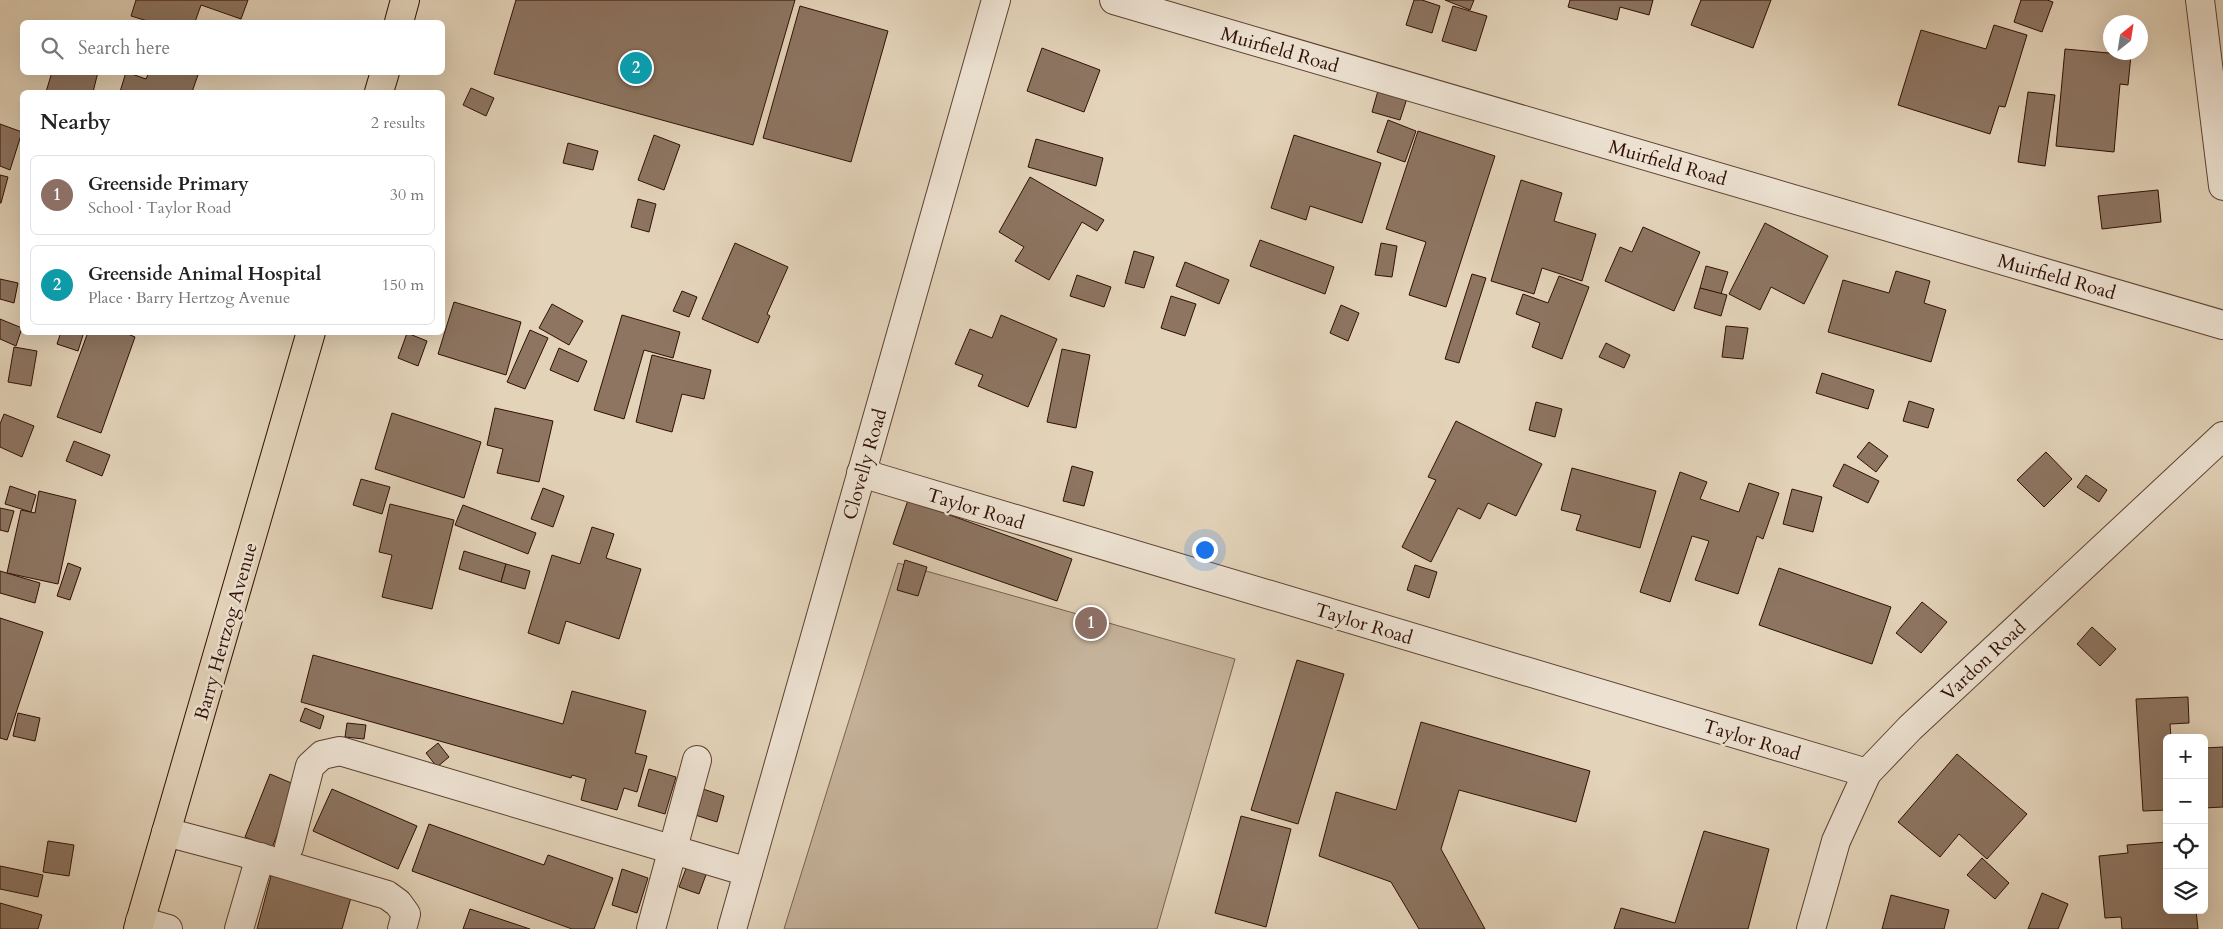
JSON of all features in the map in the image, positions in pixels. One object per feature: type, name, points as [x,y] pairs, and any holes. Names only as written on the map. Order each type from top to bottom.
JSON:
[{"type":"main road","points":[[400,20],[405,0]]},
{"type":"main road","points":[[380,90],[384,75]]},
{"type":"main road","name":"Barry Hertzog Avenue","points":[[139,925],[310,335]]},
{"type":"street","name":"Clovelly Road","points":[[732,929],[996,0]]},
{"type":"street","name":"Muirfield Road","points":[[1114,0],[2223,325]]},
{"type":"street","points":[[2200,0],[2223,186]]},
{"type":"street","name":"Vardon Road","points":[[1811,929],[1836,841],[1867,773],[1910,728],[2223,436]]},
{"type":"street","name":"Taylor Road","points":[[861,473],[1867,773]]},
{"type":"street","points":[[289,847],[310,766],[322,755],[340,751],[748,872]]},
{"type":"street","points":[[651,929],[697,760]]},
{"type":"street","points":[[166,832],[260,857],[387,895],[398,903],[406,914],[402,929]]},
{"type":"street","points":[[239,929],[260,857]]},
{"type":"street","points":[[139,925],[168,929]]},
{"type":"shaded area","points":[[898,563],[1235,659],[1157,929],[784,929]]},
{"type":"building","points":[[136,0],[248,0],[241,19],[201,5],[196,20],[144,20],[131,16]]},
{"type":"building","points":[[516,0],[795,0],[753,145],[494,74]]},
{"type":"building","points":[[1414,0],[1422,0],[1440,6],[1432,33],[1406,25]]},
{"type":"building","points":[[1445,0],[1474,0],[1470,10]]},
{"type":"building","points":[[1570,0],[1653,0],[1649,15],[1620,7],[1617,20],[1568,7]]},
{"type":"building","points":[[1701,0],[1771,0],[1753,48],[1691,25]]},
{"type":"building","points":[[2021,0],[2047,0],[2053,2],[2042,32],[2014,22]]},
{"type":"building","points":[[800,6],[888,31],[851,162],[763,138]]},
{"type":"building","points":[[1453,6],[1487,16],[1476,51],[1442,41]]},
{"type":"building","points":[[1994,25],[2027,35],[2005,107],[1999,106],[1990,134],[1898,105],[1921,30],[1986,49]]},
{"type":"building","points":[[1042,48],[1100,70],[1084,112],[1027,91]]},
{"type":"building","points":[[2065,49],[2103,52],[2103,60],[2130,60],[2128,85],[2120,84],[2114,152],[2056,146]]},
{"type":"building","points":[[51,75],[97,75],[94,90],[47,90]]},
{"type":"building","points":[[125,75],[135,75],[146,79],[148,75],[198,75],[193,90],[121,90]]},
{"type":"building","points":[[1381,80],[1410,89],[1400,120],[1372,112]]},
{"type":"building","points":[[471,88],[494,98],[486,116],[463,105]]},
{"type":"building","points":[[2028,92],[2055,95],[2045,166],[2018,162]]},
{"type":"building","points":[[1388,120],[1416,131],[1405,162],[1377,152]]},
{"type":"building","points":[[0,124],[20,131],[20,138],[10,170],[0,166]]},
{"type":"building","points":[[1418,131],[1495,156],[1446,307],[1409,295],[1426,242],[1386,229]]},
{"type":"building","points":[[654,135],[680,145],[664,190],[638,180]]},
{"type":"building","points":[[1294,135],[1381,163],[1362,223],[1310,206],[1306,220],[1271,208]]},
{"type":"building","points":[[1036,139],[1103,158],[1096,186],[1028,167]]},
{"type":"building","points":[[568,143],[598,151],[593,170],[563,163]]},
{"type":"building","points":[[0,175],[8,177],[1,203],[0,203]]},
{"type":"building","points":[[1030,177],[1104,220],[1097,231],[1082,222],[1049,280],[1015,261],[1024,247],[999,232]]},
{"type":"building","points":[[1521,180],[1562,193],[1554,221],[1596,234],[1582,281],[1542,268],[1534,294],[1491,281]]},
{"type":"building","points":[[2158,190],[2161,222],[2102,229],[2098,196]]},
{"type":"building","points":[[638,199],[656,204],[649,232],[631,227]]},
{"type":"building","points":[[1765,223],[1828,256],[1804,304],[1771,287],[1760,310],[1729,294]]},
{"type":"building","points":[[1643,227],[1700,252],[1674,311],[1605,281],[1620,247],[1632,252]]},
{"type":"building","points":[[1260,240],[1334,267],[1325,294],[1250,266]]},
{"type":"building","points":[[735,243],[788,267],[767,314],[770,316],[758,343],[702,319]]},
{"type":"building","points":[[1381,243],[1397,246],[1392,277],[1375,275]]},
{"type":"building","points":[[1134,251],[1154,257],[1144,288],[1125,283]]},
{"type":"building","points":[[1185,262],[1229,280],[1219,304],[1176,286]]},
{"type":"building","points":[[1706,266],[1728,272],[1721,294],[1700,288]]},
{"type":"building","points":[[1896,271],[1930,281],[1924,303],[1946,310],[1931,362],[1828,332],[1843,280],[1889,293]]},
{"type":"building","points":[[1472,274],[1486,278],[1459,363],[1445,359]]},
{"type":"building","points":[[1077,275],[1111,287],[1104,307],[1070,296]]},
{"type":"building","points":[[1559,276],[1589,287],[1562,359],[1532,347],[1540,323],[1516,314],[1523,294],[1548,303]]},
{"type":"building","points":[[0,279],[18,283],[14,303],[0,299]]},
{"type":"building","points":[[1700,288],[1727,295],[1721,316],[1694,308]]},
{"type":"building","points":[[682,291],[697,297],[689,317],[673,311]]},
{"type":"building","points":[[1171,296],[1196,304],[1185,336],[1161,328]]},
{"type":"building","points":[[454,302],[521,322],[506,375],[438,354]]},
{"type":"building","points":[[552,304],[583,321],[569,345],[539,328]]},
{"type":"building","points":[[1341,305],[1359,313],[1348,341],[1330,333]]},
{"type":"building","points":[[622,315],[680,332],[673,358],[644,350],[624,419],[594,410]]},
{"type":"building","points":[[1001,315],[1057,339],[1028,407],[978,386],[983,375],[955,364],[970,329],[992,338]]},
{"type":"building","points":[[0,319],[20,327],[16,346],[0,339]]},
{"type":"building","points":[[1726,326],[1748,328],[1743,359],[1722,357]]},
{"type":"building","points":[[530,330],[548,338],[525,389],[507,382]]},
{"type":"building","points":[[60,335],[83,335],[78,351],[57,344]]},
{"type":"building","points":[[87,335],[130,335],[135,337],[101,433],[57,417]]},
{"type":"building","points":[[406,335],[412,335],[427,341],[418,366],[398,358]]},
{"type":"building","points":[[1606,343],[1630,355],[1624,368],[1599,357]]},
{"type":"building","points":[[14,347],[37,351],[31,386],[8,382]]},
{"type":"building","points":[[559,348],[587,361],[578,382],[550,370]]},
{"type":"building","points":[[1062,349],[1090,355],[1076,428],[1047,422]]},
{"type":"building","points":[[652,355],[711,370],[704,399],[682,394],[672,432],[636,422]]},
{"type":"building","points":[[1822,373],[1874,390],[1868,409],[1816,393]]},
{"type":"building","points":[[1909,401],[1934,409],[1928,428],[1903,421]]},
{"type":"building","points":[[1536,402],[1562,409],[1555,437],[1529,430]]},
{"type":"building","points":[[495,408],[553,421],[539,482],[497,473],[503,449],[487,445]]},
{"type":"building","points":[[392,413],[481,442],[464,498],[375,469]]},
{"type":"building","points":[[4,414],[34,426],[22,457],[0,447],[0,424]]},
{"type":"building","points":[[1456,421],[1542,464],[1516,516],[1488,503],[1480,519],[1458,508],[1431,562],[1402,547],[1436,480],[1428,477]]},
{"type":"building","points":[[74,441],[110,455],[102,476],[66,461]]},
{"type":"building","points":[[1869,442],[1888,456],[1876,472],[1857,457]]},
{"type":"building","points":[[2046,452],[2072,479],[2044,507],[2017,480]]},
{"type":"building","points":[[1844,464],[1879,481],[1868,503],[1833,486]]},
{"type":"building","points":[[1072,466],[1093,472],[1084,506],[1063,501]]},
{"type":"building","points":[[1572,468],[1656,491],[1640,548],[1576,530],[1581,515],[1561,510]]},
{"type":"building","points":[[1680,472],[1707,482],[1700,499],[1739,512],[1749,483],[1779,493],[1763,539],[1757,536],[1738,594],[1695,580],[1709,541],[1692,536],[1670,602],[1640,592]]},
{"type":"building","points":[[2086,475],[2107,490],[2099,502],[2077,487]]},
{"type":"building","points":[[361,479],[390,487],[382,514],[353,505]]},
{"type":"building","points":[[10,486],[36,495],[31,512],[5,504]]},
{"type":"building","points":[[543,488],[564,496],[553,527],[531,519]]},
{"type":"building","points":[[1792,489],[1822,497],[1813,532],[1783,524]]},
{"type":"building","points":[[39,491],[76,500],[58,584],[7,573],[21,510],[35,513]]},
{"type":"building","points":[[908,500],[1072,559],[1057,601],[893,544]]},
{"type":"building","points":[[390,504],[454,520],[432,609],[382,597],[392,555],[379,552]]},
{"type":"building","points":[[463,505],[536,533],[528,554],[455,525]]},
{"type":"building","points":[[0,508],[14,511],[8,532],[0,530]]},
{"type":"building","points":[[592,527],[614,534],[606,558],[641,569],[619,639],[566,621],[559,644],[528,633],[552,555],[580,564]]},
{"type":"building","points":[[464,551],[506,564],[501,582],[459,569]]},
{"type":"building","points":[[905,560],[927,567],[918,596],[897,590]]},
{"type":"building","points":[[68,563],[81,568],[70,600],[57,596]]},
{"type":"building","points":[[506,564],[530,571],[525,589],[501,582]]},
{"type":"building","points":[[1415,565],[1437,572],[1429,598],[1407,590]]},
{"type":"building","points":[[1779,568],[1891,607],[1872,664],[1759,625]]},
{"type":"building","points":[[0,571],[40,583],[35,603],[0,593]]},
{"type":"building","points":[[1922,602],[1947,622],[1921,653],[1896,633]]},
{"type":"building","points":[[0,618],[43,632],[7,740],[0,738]]},
{"type":"building","points":[[2092,627],[2116,649],[2100,666],[2077,644]]},
{"type":"building","points":[[313,655],[563,724],[572,691],[646,711],[635,753],[647,756],[637,792],[624,788],[617,810],[581,800],[586,779],[572,775],[571,778],[301,702]]},
{"type":"building","points":[[1297,660],[1344,674],[1298,824],[1251,810]]},
{"type":"building","points":[[2188,697],[2189,723],[2170,724],[2171,734],[2163,734],[2163,810],[2143,811],[2136,699]]},
{"type":"building","points":[[305,708],[324,716],[320,729],[300,721]]},
{"type":"building","points":[[18,713],[40,718],[35,741],[13,736]]},
{"type":"building","points":[[1421,722],[1590,771],[1576,822],[1459,790],[1441,849],[1485,929],[1419,929],[1391,882],[1319,856],[1336,792],[1396,810]]},
{"type":"building","points":[[347,723],[366,725],[364,739],[345,737]]},
{"type":"building","points":[[438,743],[449,757],[437,767],[426,753]]},
{"type":"building","points":[[2223,747],[2223,807],[2208,808],[2208,748]]},
{"type":"building","points":[[1957,754],[2027,814],[1987,859],[1959,834],[1940,857],[1898,822]]},
{"type":"building","points":[[649,769],[676,777],[665,814],[638,806]]},
{"type":"building","points":[[270,774],[296,785],[272,848],[245,837]]},
{"type":"building","points":[[697,787],[724,796],[717,822],[689,813]]},
{"type":"building","points":[[332,789],[417,826],[398,869],[313,831]]},
{"type":"building","points":[[1241,816],[1291,829],[1266,927],[1215,913]]},
{"type":"building","points":[[429,824],[544,865],[548,855],[613,878],[594,929],[572,929],[412,871]]},
{"type":"building","points":[[1704,831],[1769,849],[1748,929],[1614,929],[1621,908],[1675,923]]},
{"type":"building","points":[[48,841],[74,845],[69,876],[43,872]]},
{"type":"building","points":[[2163,842],[2163,914],[2196,914],[2198,929],[2122,929],[2121,917],[2105,918],[2099,856],[2128,853],[2127,845]]},
{"type":"building","points":[[1982,858],[2009,883],[1995,899],[1967,875]]},
{"type":"building","points":[[0,866],[43,875],[38,897],[0,889]]},
{"type":"building","points":[[687,866],[707,872],[699,894],[679,887]]},
{"type":"building","points":[[622,869],[648,878],[637,913],[612,905]]},
{"type":"building","points":[[272,872],[352,894],[342,929],[257,929]]},
{"type":"building","points":[[2042,893],[2068,904],[2058,929],[2028,929]]},
{"type":"building","points":[[1891,895],[1949,910],[1944,929],[1882,929]]},
{"type":"building","points":[[0,903],[42,915],[38,929],[0,929]]},
{"type":"building","points":[[470,909],[530,929],[463,929]]},
{"type":"place","name":"Greenside Animal Hospital","points":[[636,68]]},
{"type":"place","name":"Greenside Primary","points":[[1091,623]]}]
